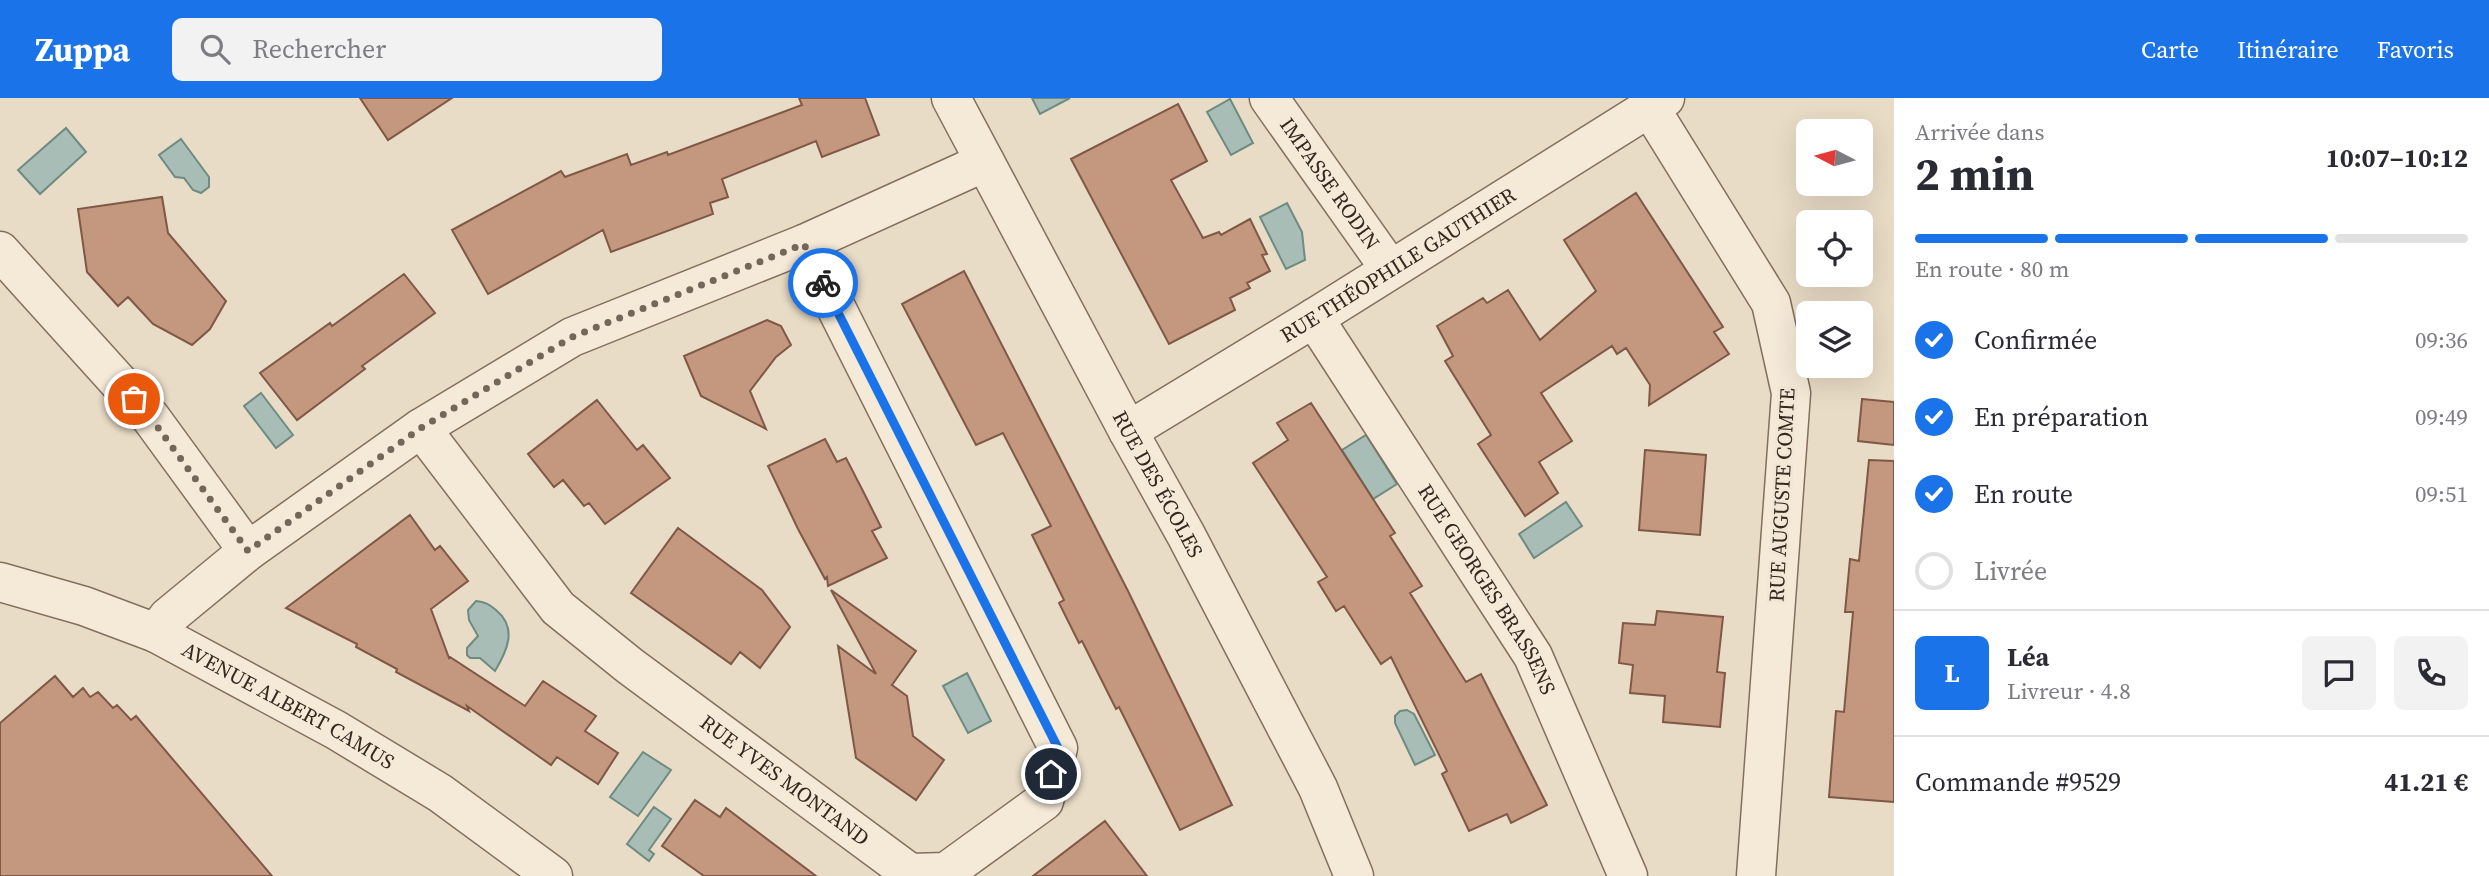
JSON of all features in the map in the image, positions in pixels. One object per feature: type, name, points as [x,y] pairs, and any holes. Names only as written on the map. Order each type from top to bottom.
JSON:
[{"type":"street","name":"RUE DES ÉCOLES","points":[[951,98],[1186,535],[1318,788],[1354,876]]},
{"type":"street","name":"IMPASSE RODIN","points":[[1269,98],[1390,269]]},
{"type":"street","name":"RUE THÉOPHILE GAUTHIER","points":[[1128,431],[1658,103]]},
{"type":"street","name":"RUE AUGUSTE COMTE","points":[[1658,103],[1771,303],[1791,393],[1756,876]]},
{"type":"street","points":[[156,633],[168,617],[248,551],[421,428],[572,337],[804,244],[985,162]]},
{"type":"street","name":"RUE YVES MONTAND","points":[[421,428],[558,608],[630,666],[910,873],[946,872],[1044,801],[1058,748],[804,244]]},
{"type":"street","points":[[0,251],[151,418],[248,551]]},
{"type":"street","name":"RUE GEORGES BRASSENS","points":[[1314,318],[1533,656],[1628,876]]},
{"type":"street","name":"AVENUE ALBERT CAMUS","points":[[0,582],[84,606],[156,633],[336,730],[440,793],[554,876]]},
{"type":"water","points":[[1032,98],[1070,98],[1040,114]]},
{"type":"water","points":[[1230,99],[1253,143],[1231,155],[1207,112]]},
{"type":"water","points":[[66,128],[86,152],[40,194],[18,170]]},
{"type":"water","points":[[181,139],[209,177],[209,187],[201,193],[193,190],[184,178],[175,177],[159,155]]},
{"type":"water","points":[[1287,203],[1302,232],[1305,260],[1286,269],[1260,217]]},
{"type":"water","points":[[261,393],[293,435],[276,448],[244,406]]},
{"type":"water","points":[[1366,435],[1397,484],[1373,499],[1342,450]]},
{"type":"water","points":[[1566,502],[1582,526],[1534,558],[1519,534]]},
{"type":"water","points":[[476,601],[494,608],[507,624],[509,632],[506,648],[495,671],[480,658],[470,658],[467,655],[467,648],[478,636],[469,620],[468,610]]},
{"type":"water","points":[[967,673],[991,721],[968,733],[943,686]]},
{"type":"water","points":[[1407,710],[1414,714],[1435,755],[1415,765],[1395,723],[1395,716],[1400,711]]},
{"type":"water","points":[[643,752],[671,770],[638,816],[610,797]]},
{"type":"water","points":[[654,807],[671,819],[649,850],[654,854],[649,861],[627,844]]},
{"type":"building","points":[[360,98],[452,98],[388,140]]},
{"type":"building","points":[[799,98],[865,98],[879,135],[822,157],[816,141],[722,179],[728,197],[710,203],[713,214],[611,252],[603,230],[488,294],[452,230],[561,171],[565,177],[627,154],[631,165],[667,152],[668,155],[802,105]]},
{"type":"building","points":[[1178,104],[1207,161],[1171,180],[1203,238],[1219,232],[1221,235],[1250,219],[1267,254],[1262,255],[1270,271],[1247,283],[1250,288],[1230,298],[1235,310],[1169,344],[1071,159]]},
{"type":"building","points":[[1636,193],[1723,327],[1714,332],[1729,354],[1649,405],[1650,385],[1626,348],[1617,354],[1612,346],[1541,393],[1572,441],[1539,462],[1558,493],[1525,516],[1478,444],[1491,435],[1445,361],[1453,356],[1437,326],[1483,298],[1487,303],[1508,290],[1540,340],[1596,291],[1564,240]]},
{"type":"building","points":[[162,197],[168,233],[226,301],[210,329],[192,345],[153,324],[128,297],[118,306],[87,272],[78,209]]},
{"type":"building","points":[[964,271],[1128,591],[1232,805],[1180,830],[1119,707],[1116,709],[1082,641],[1079,643],[1059,603],[1064,600],[1032,535],[1051,526],[1003,433],[976,445],[902,304]]},
{"type":"building","points":[[404,274],[435,313],[362,366],[365,369],[297,420],[260,373]]},
{"type":"building","points":[[767,320],[781,326],[791,345],[776,357],[750,391],[766,429],[701,396],[684,356]]},
{"type":"building","points":[[1862,399],[1894,402],[1894,445],[1858,441]]},
{"type":"building","points":[[597,400],[637,450],[643,445],[670,478],[605,524],[589,503],[584,506],[563,480],[554,487],[528,454]]},
{"type":"building","points":[[1311,403],[1395,533],[1390,536],[1422,586],[1410,593],[1466,682],[1481,674],[1547,805],[1511,823],[1507,814],[1469,831],[1442,774],[1447,771],[1391,657],[1381,664],[1344,606],[1336,611],[1318,582],[1327,577],[1253,463],[1288,440],[1277,423]]},
{"type":"building","points":[[825,439],[837,462],[846,458],[881,527],[872,531],[887,558],[828,586],[827,577],[825,579],[798,529],[768,466]]},
{"type":"building","points":[[1645,450],[1706,455],[1700,535],[1639,530]]},
{"type":"building","points":[[1869,460],[1894,461],[1894,802],[1829,797],[1836,711],[1844,712],[1853,612],[1845,612],[1850,559],[1859,561]]},
{"type":"building","points":[[410,515],[435,550],[440,546],[468,581],[431,609],[449,658],[525,706],[543,681],[596,716],[585,731],[618,753],[598,784],[557,757],[551,765],[467,706],[469,711],[396,672],[397,669],[356,647],[357,644],[286,608]]},
{"type":"building","points":[[678,528],[762,590],[790,627],[760,668],[740,652],[731,664],[631,593]]},
{"type":"building","points":[[831,590],[916,651],[892,685],[907,696],[913,736],[944,760],[916,800],[856,758],[838,646],[876,674]]},
{"type":"building","points":[[1657,611],[1723,617],[1717,672],[1725,673],[1720,727],[1663,722],[1665,696],[1630,693],[1633,665],[1619,663],[1623,623],[1655,625]]},
{"type":"building","points":[[55,676],[73,697],[83,688],[90,697],[98,692],[113,708],[117,705],[131,720],[136,716],[272,876],[0,876],[0,723]]},
{"type":"building","points":[[695,800],[720,817],[726,808],[816,876],[704,876],[662,846]]},
{"type":"building","points":[[1105,821],[1147,876],[1033,876]]},
{"type":"way so far","points":[[134,399],[151,418],[248,551],[421,428],[572,337],[804,244],[823,283]]},
{"type":"route","points":[[823,283],[1058,748],[1051,774]]}]
